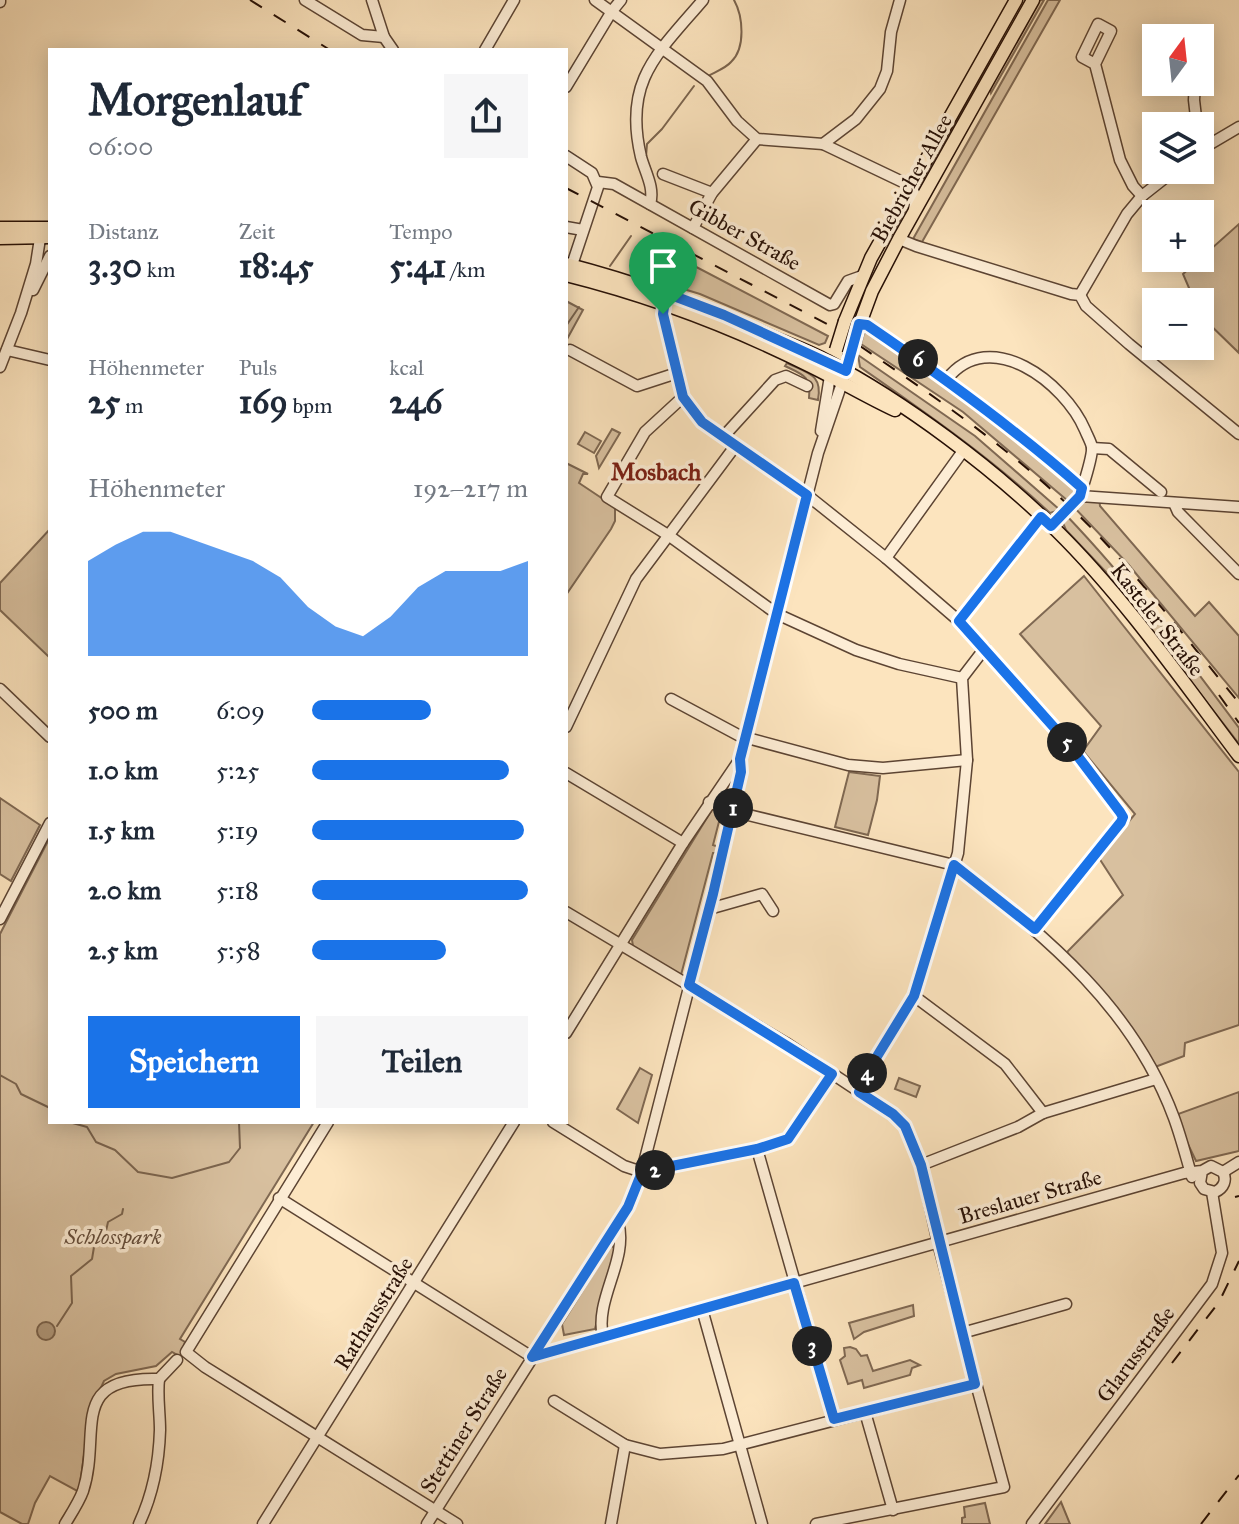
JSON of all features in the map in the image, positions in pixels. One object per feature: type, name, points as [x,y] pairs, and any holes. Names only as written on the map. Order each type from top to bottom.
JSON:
[{"type":"main road","name":"Biebricher Allee","points":[[831,370],[862,276],[1016,0]]},
{"type":"main road","name":"Biebricher Allee","points":[[846,371],[858,326],[899,239],[1029,4]]},
{"type":"main road","points":[[0,228],[47,233]]},
{"type":"main road","points":[[886,232],[899,239]]},
{"type":"main road","points":[[0,238],[47,233]]},
{"type":"main road","name":"Kasteler Straße","points":[[568,268],[724,315],[831,370],[846,371],[963,451],[1044,519],[1109,588],[1239,756]]},
{"type":"street","points":[[305,0],[362,35],[384,37]]},
{"type":"street","points":[[372,0],[384,37],[392,48]]},
{"type":"street","points":[[486,48],[514,0]]},
{"type":"street","points":[[595,0],[707,81],[737,121],[757,139],[823,144],[911,186],[916,197],[914,212]]},
{"type":"street","points":[[568,84],[621,0]]},
{"type":"street","points":[[650,204],[653,192],[636,133],[641,80],[662,48],[703,0]]},
{"type":"street","points":[[823,144],[856,119],[880,89],[887,71],[891,32],[900,0]]},
{"type":"street","points":[[1095,64],[1120,160],[1133,186],[1142,196]]},
{"type":"street","points":[[1214,138],[1239,127]]},
{"type":"street","points":[[693,228],[712,193],[757,139]]},
{"type":"street","name":"Gibber Straße","points":[[568,157],[588,169],[598,182],[614,184],[830,305],[834,304],[848,281],[862,276]]},
{"type":"street","points":[[663,174],[712,193]]},
{"type":"street","points":[[568,266],[598,192],[598,182]]},
{"type":"street","points":[[1080,295],[1123,220],[1142,196],[1157,184]]},
{"type":"street","points":[[568,227],[583,230]]},
{"type":"street","points":[[0,364],[47,233]]},
{"type":"street","points":[[899,239],[1080,295]]},
{"type":"street","points":[[22,309],[48,260]]},
{"type":"street","points":[[1080,295],[1086,306],[1118,335],[1239,434]]},
{"type":"street","points":[[665,298],[663,314],[683,397],[698,418],[807,495],[959,621],[1067,742],[1123,817],[1035,929]]},
{"type":"street","points":[[858,326],[867,325],[947,379],[1035,446],[1078,496],[1239,507]]},
{"type":"street","points":[[7,350],[48,360]]},
{"type":"street","points":[[570,350],[637,386],[677,373]]},
{"type":"street","points":[[947,379],[959,367],[974,360],[1002,359],[1020,363],[1053,386],[1070,405],[1092,448],[1078,496],[1062,514],[1044,519],[959,621]]},
{"type":"street","points":[[818,453],[831,370]]},
{"type":"street","points":[[568,1030],[709,802],[740,759],[818,453],[846,371]]},
{"type":"street","points":[[724,436],[771,383],[782,376],[807,386]]},
{"type":"street","points":[[683,397],[645,432],[607,497],[668,535],[777,614],[856,650],[899,664],[962,678]]},
{"type":"street","points":[[568,723],[622,604],[641,571],[736,445]]},
{"type":"street","points":[[1092,448],[1109,449],[1161,492]]},
{"type":"street","points":[[886,558],[963,451]]},
{"type":"street","points":[[1174,503],[1178,512],[1239,574]]},
{"type":"street","points":[[859,1092],[865,1076],[914,996],[958,853],[967,760],[962,678],[985,648]]},
{"type":"street","points":[[0,689],[48,735]]},
{"type":"street","points":[[0,706],[11,699]]},
{"type":"street","points":[[671,699],[746,738],[854,766],[883,768],[967,760]]},
{"type":"street","name":"Stettiner Straße","points":[[427,1524],[634,1195],[709,909],[741,772],[740,759]]},
{"type":"street","points":[[568,774],[683,843]]},
{"type":"street","points":[[709,802],[732,811],[954,865],[1035,929],[1105,998],[1142,1052],[1156,1079],[1204,1189],[1212,1192],[1221,1189],[1223,1172]]},
{"type":"street","points":[[0,919],[48,827]]},
{"type":"street","points":[[709,909],[762,894],[773,911]]},
{"type":"street","points":[[568,913],[689,985],[893,1114],[905,1126],[921,1165],[938,1243],[1004,1487],[816,1524]]},
{"type":"street","points":[[914,996],[1005,1064],[1043,1113]]},
{"type":"street","points":[[556,1124],[624,1166],[642,1172],[757,1149],[788,1139],[832,1074]]},
{"type":"street","points":[[921,1165],[1018,1127],[1043,1113],[1156,1079]]},
{"type":"street","points":[[65,1524],[82,1493],[92,1416],[102,1392],[119,1382],[159,1379],[182,1357],[327,1124]]},
{"type":"street","name":"Rathausstraße","points":[[263,1524],[513,1124]]},
{"type":"street","points":[[757,1149],[834,1419]]},
{"type":"street","points":[[1223,1172],[1239,1162]]},
{"type":"street","points":[[1196,1176],[1211,1166],[1223,1172]]},
{"type":"street","name":"Breslauer Straße","points":[[532,1357],[1170,1178],[1196,1176]]},
{"type":"street","name":"Glarusstraße","points":[[1032,1524],[1212,1284],[1222,1253],[1212,1192]]},
{"type":"street","points":[[279,1198],[532,1357]]},
{"type":"street","points":[[603,1337],[603,1318],[622,1239],[618,1222]]},
{"type":"street","points":[[962,1333],[1066,1304]]},
{"type":"street","points":[[702,1309],[762,1524]]},
{"type":"street","points":[[182,1357],[457,1524]]},
{"type":"street","points":[[139,1524],[152,1494],[156,1473],[160,1432],[159,1379]]},
{"type":"street","points":[[554,1401],[625,1445],[660,1454],[723,1449],[975,1384]]},
{"type":"street","points":[[865,1412],[893,1510]]},
{"type":"street","points":[[611,1524],[625,1445]]},
{"type":"green space","points":[[1040,0],[1044,0],[991,93],[990,88]]},
{"type":"green space","points":[[1048,0],[1060,0],[922,242],[913,239]]},
{"type":"green space","points":[[1001,39],[926,180],[923,178]]},
{"type":"green space","points":[[1239,224],[1239,353],[1214,329],[1214,288],[1189,288],[1183,274],[1214,272],[1214,246]]},
{"type":"green space","points":[[681,259],[828,336],[825,343],[819,345],[677,287]]},
{"type":"green space","points":[[568,302],[583,310],[568,337]]},
{"type":"green space","points":[[870,331],[1017,438],[1075,486],[1076,490],[1068,501],[963,412],[861,344],[864,333]]},
{"type":"green space","points":[[858,355],[975,436],[1060,510],[1050,513],[981,455],[860,367]]},
{"type":"green space","points":[[787,363],[816,380],[818,400],[809,398],[807,381],[801,374],[785,366]]},
{"type":"green space","points":[[612,429],[620,433],[599,468],[596,456]]},
{"type":"green space","points":[[585,432],[601,441],[594,453],[578,444]]},
{"type":"green space","points":[[568,464],[588,474],[583,474],[579,483],[615,507],[615,521],[568,592]]},
{"type":"green space","points":[[1080,496],[1099,497],[1100,506],[1195,616],[1209,602],[1239,636],[1239,698],[1128,564],[1071,504]]},
{"type":"green space","points":[[1066,515],[1134,592],[1198,673],[1239,728],[1239,744],[1105,571],[1066,530],[1062,521]]},
{"type":"green space","points":[[48,531],[48,656],[0,610],[0,583]]},
{"type":"green space","points":[[1084,576],[1239,772],[1239,1025],[1185,1043],[1184,1056],[1155,1067],[1067,952],[1123,895],[1099,858],[1135,814],[1083,751],[1101,726],[1020,634]]},
{"type":"green space","points":[[849,772],[880,776],[868,835],[835,827]]},
{"type":"green space","points":[[0,798],[40,825],[11,881],[0,874]]},
{"type":"green space","points":[[713,808],[722,810],[713,845],[719,847],[717,853],[713,853],[681,975],[633,946],[632,940]]},
{"type":"green space","name":"Schlosspark","points":[[48,841],[48,1124],[313,1124],[180,1339],[185,1342],[181,1357],[172,1352],[156,1366],[116,1374],[104,1381],[90,1411],[79,1492],[50,1476],[28,1524],[0,1512],[0,934]]},
{"type":"green space","points":[[640,1068],[652,1075],[638,1123],[617,1109]]},
{"type":"green space","points":[[899,1078],[920,1086],[916,1097],[895,1089]]},
{"type":"green space","points":[[1239,1092],[1239,1151],[1196,1161],[1178,1114]]},
{"type":"green space","points":[[611,1245],[615,1249],[595,1329],[564,1335],[562,1324]]},
{"type":"green space","points":[[913,1305],[914,1316],[864,1332],[854,1339],[849,1323]]},
{"type":"green space","points":[[850,1347],[861,1356],[867,1355],[873,1371],[910,1360],[920,1365],[912,1368],[910,1375],[864,1388],[862,1380],[848,1384],[840,1360],[845,1356],[844,1348]]},
{"type":"green space","points":[[1061,1502],[1070,1524],[1045,1524]]},
{"type":"green space","points":[[985,1503],[990,1524],[962,1524],[964,1507]]},
{"type":"shaded area","points":[[42,1322],[50,1322],[55,1331],[53,1338],[42,1340],[37,1335],[37,1327]]},
{"type":"waterway","name":"Mosbach","points":[[708,76],[729,64],[739,49],[741,23],[734,0]]},
{"type":"waterway","name":"Mosbach","points":[[652,173],[646,157],[647,144],[694,86]]},
{"type":"waterway","name":"Mosbach","points":[[610,266],[631,236]]},
{"type":"waterway","name":"Mosbach","points":[[568,323],[579,307]]},
{"type":"waterway","name":"Mosbach","points":[[0,1075],[16,1084],[21,1094],[48,1107]]},
{"type":"waterway","name":"Mosbach","points":[[76,1124],[87,1127],[96,1142],[115,1150],[138,1172],[172,1178],[229,1162],[240,1148],[239,1124]]},
{"type":"waterway","points":[[57,1326],[72,1303],[71,1276],[92,1259],[94,1247],[104,1240],[108,1222],[122,1214],[123,1209]]},
{"type":"railway","points":[[250,0],[327,48]]},
{"type":"railway","points":[[568,189],[831,326]]},
{"type":"railway","points":[[860,346],[984,434],[1071,508],[1135,576],[1239,703]]},
{"type":"railway","points":[[1219,695],[1239,723]]},
{"type":"railway","points":[[1235,1197],[1239,1196]]},
{"type":"railway","points":[[1172,1363],[1219,1302],[1239,1261]]},
{"type":"railway","points":[[1201,1524],[1239,1475]]},
{"type":"district","name":"Mosbach","points":[[656,472]]},
{"type":"route","points":[[666,293],[724,315],[846,371],[859,324],[864,324],[1009,425],[1082,488],[1080,496],[1051,526],[1041,517],[959,621],[1067,742],[1123,817],[1035,929],[954,865],[914,996],[865,1076],[859,1092],[893,1114],[905,1126],[921,1165],[975,1384],[834,1419],[794,1283],[532,1357],[628,1207],[642,1172],[757,1149],[788,1139],[832,1074],[689,985],[724,852],[741,772],[740,759],[807,495],[698,418],[683,397],[663,314],[666,293]]}]
